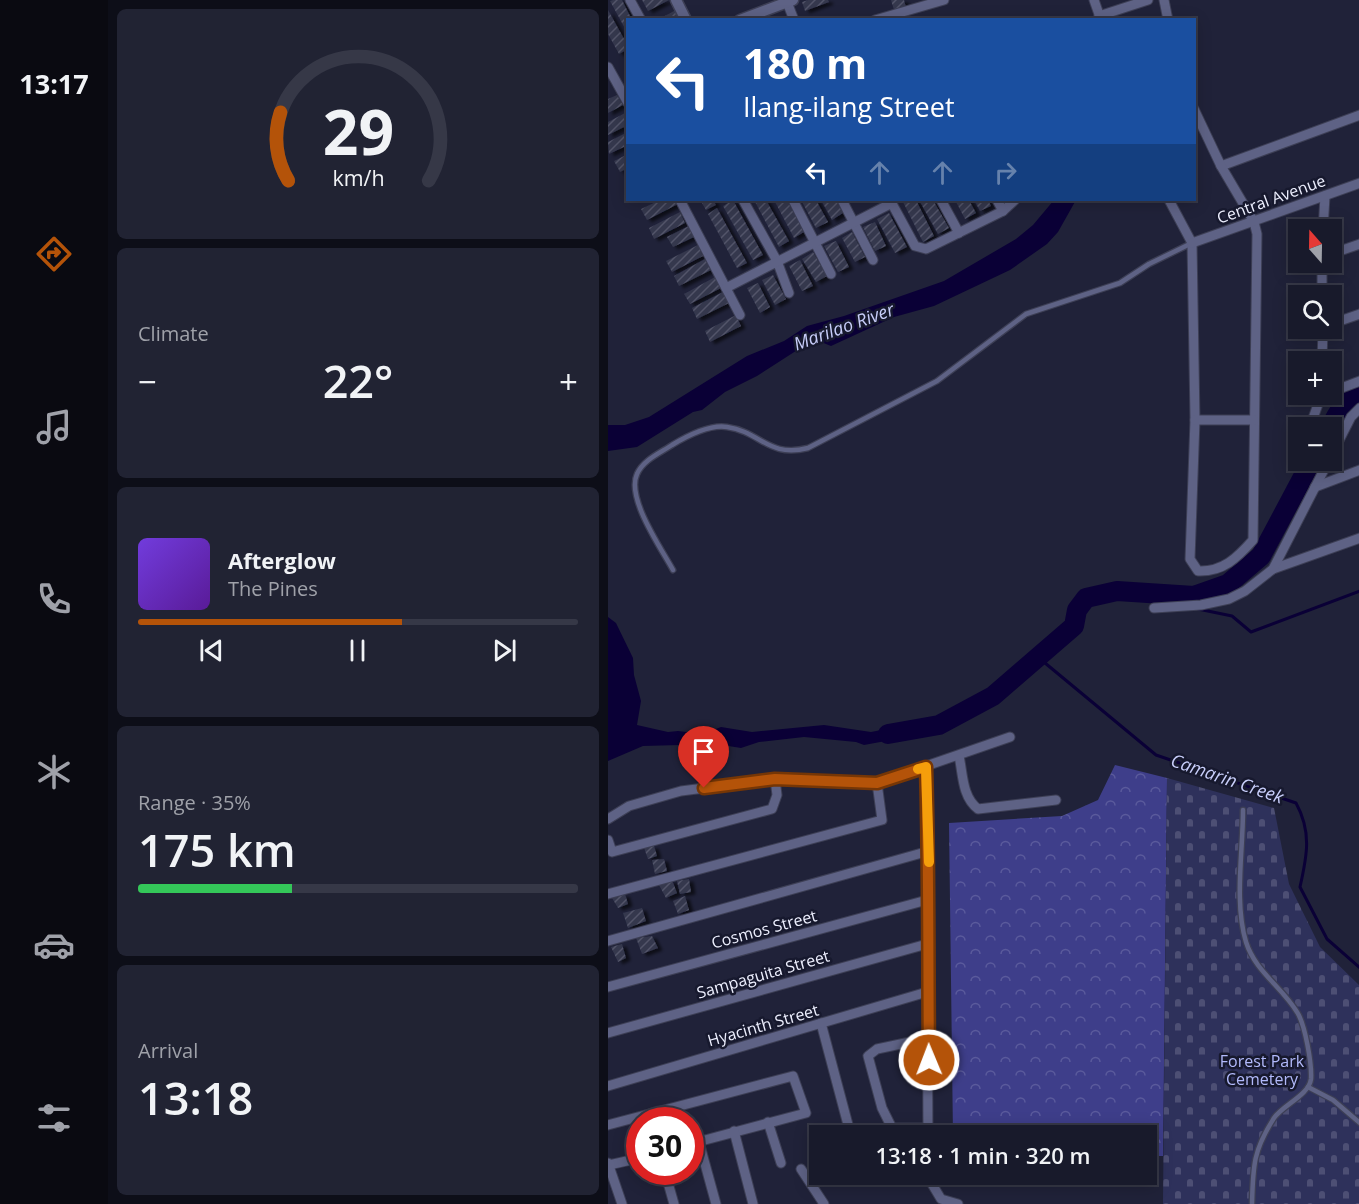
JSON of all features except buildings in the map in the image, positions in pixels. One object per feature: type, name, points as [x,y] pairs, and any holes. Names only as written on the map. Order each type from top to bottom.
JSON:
[{"type":"street","points":[[630,0],[640,18]]},
{"type":"street","points":[[676,0],[685,18]]},
{"type":"street","points":[[882,18],[944,0]]},
{"type":"street","points":[[1094,0],[1100,18],[1148,0]]},
{"type":"street","points":[[1164,0],[1168,18]]},
{"type":"street","points":[[745,18],[790,1],[794,18]]},
{"type":"street","points":[[608,67],[626,99]]},
{"type":"street","points":[[1170,201],[1192,243],[1195,420],[1190,559],[1198,571],[1208,572],[1234,562],[1253,540],[1257,234],[1254,222],[1221,166],[1196,113]]},
{"type":"street","points":[[1221,166],[1360,115]]},
{"type":"street","name":"Central Avenue","points":[[1192,243],[1360,183]]},
{"type":"street","points":[[1324,219],[1325,196]]},
{"type":"street","points":[[681,201],[740,315]]},
{"type":"street","points":[[744,201],[778,261],[789,293]]},
{"type":"street","points":[[794,201],[831,274]]},
{"type":"street","points":[[842,201],[873,260]]},
{"type":"street","points":[[726,288],[891,201],[915,246],[926,249],[1003,211],[1014,201]]},
{"type":"street","points":[[942,201],[959,233]]},
{"type":"street","points":[[998,201],[1003,211]]},
{"type":"street","points":[[1342,250],[1360,244]]},
{"type":"street","points":[[1342,320],[1360,314]]},
{"type":"street","points":[[1342,388],[1360,381]]},
{"type":"street","points":[[1342,435],[1351,417],[1360,408]]},
{"type":"street","points":[[1195,420],[1254,420]]},
{"type":"street","points":[[1315,487],[1360,470]]},
{"type":"street","points":[[1273,569],[1323,471]]},
{"type":"street","points":[[1154,608],[1201,605],[1229,599],[1245,591],[1273,569],[1360,538]]},
{"type":"street","points":[[608,819],[629,806],[681,791],[775,779],[877,783],[1010,737]]},
{"type":"street","points":[[959,756],[966,793],[971,803],[978,809],[1056,800]]},
{"type":"street","points":[[926,767],[929,850],[926,944],[929,1125]]},
{"type":"street","points":[[608,840],[612,852],[773,809],[777,795],[775,779]]},
{"type":"street","points":[[608,894],[882,820],[877,783]]},
{"type":"street","points":[[608,941],[929,850]]},
{"type":"street","name":"Cosmos Street","points":[[608,987],[927,900]]},
{"type":"street","name":"Sampaguita Street","points":[[608,1033],[926,944]]},
{"type":"street","name":"Hyacinth Street","points":[[608,1086],[927,993]]},
{"type":"street","points":[[821,1023],[848,1125]]},
{"type":"street","points":[[890,1125],[882,1108],[868,1056],[877,1049],[929,1038]]},
{"type":"street","points":[[608,1125],[793,1076],[806,1113],[704,1140]]},
{"type":"street","points":[[768,1122],[781,1163]]},
{"type":"street","points":[[734,1131],[753,1204]]},
{"type":"street","points":[[622,1204],[608,1164],[626,1161]]},
{"type":"street","points":[[704,1169],[716,1204]]},
{"type":"street","points":[[801,1169],[824,1204]]},
{"type":"street","points":[[669,1185],[674,1204]]},
{"type":"street","points":[[933,1185],[941,1199],[958,1204]]},
{"type":"lane","points":[[673,570],[641,510],[634,487],[637,473],[646,461],[678,441],[716,427],[728,427],[776,449],[791,452],[808,448],[937,381],[1026,314],[1059,301],[1120,283],[1149,264],[1192,243]]},
{"type":"lane","points":[[1243,810],[1241,890],[1246,944],[1266,977],[1298,1012],[1311,1079],[1308,1087],[1276,1115],[1261,1140],[1254,1156],[1252,1204]]},
{"type":"lane","points":[[1308,1087],[1332,1100],[1360,1123]]},
{"type":"green space","points":[[1115,765],[1167,778],[1163,1156],[1157,1156],[1157,1125],[953,1125],[949,823],[1062,816],[1098,800]]},
{"type":"green space","name":"Forest Park Cemetery","points":[[1167,778],[1274,808],[1289,884],[1320,947],[1359,985],[1360,1204],[1163,1204]]},
{"type":"water","name":"Marilao River","points":[[1053,201],[1075,201],[1058,232],[1047,244],[1010,270],[934,306],[894,317],[831,346],[821,342],[802,347],[757,376],[725,392],[702,410],[693,412],[637,447],[608,451],[608,425],[625,425],[649,417],[747,356],[784,341],[807,326],[844,316],[944,281],[1016,239],[1033,225]]},
{"type":"water","points":[[608,617],[616,623],[633,658],[634,675],[641,701],[637,725],[668,732],[703,734],[721,727],[752,732],[824,725],[871,732],[912,724],[913,736],[864,745],[856,742],[804,737],[759,742],[741,748],[716,744],[696,748],[680,745],[643,746],[608,761]]},
{"type":"waterway","points":[[1336,417],[1345,404],[1360,394]]},
{"type":"waterway","points":[[888,734],[939,725],[993,696],[1074,626],[1077,610],[1086,598],[1117,591],[1194,596],[1228,584],[1261,556],[1306,471]]},
{"type":"waterway","points":[[1198,609],[1232,616],[1251,632],[1360,591]]},
{"type":"waterway","points":[[1175,595],[1184,601]]},
{"type":"waterway","name":"Camarin Creek","points":[[1039,658],[1156,755],[1296,803],[1304,824],[1307,844],[1300,887],[1327,939],[1360,968]]},
{"type":"slow traffic","points":[[918,769],[926,767],[929,862]]},
{"type":"route","points":[[704,788],[775,779],[877,783],[926,767],[929,850],[926,944],[929,1060]]}]
